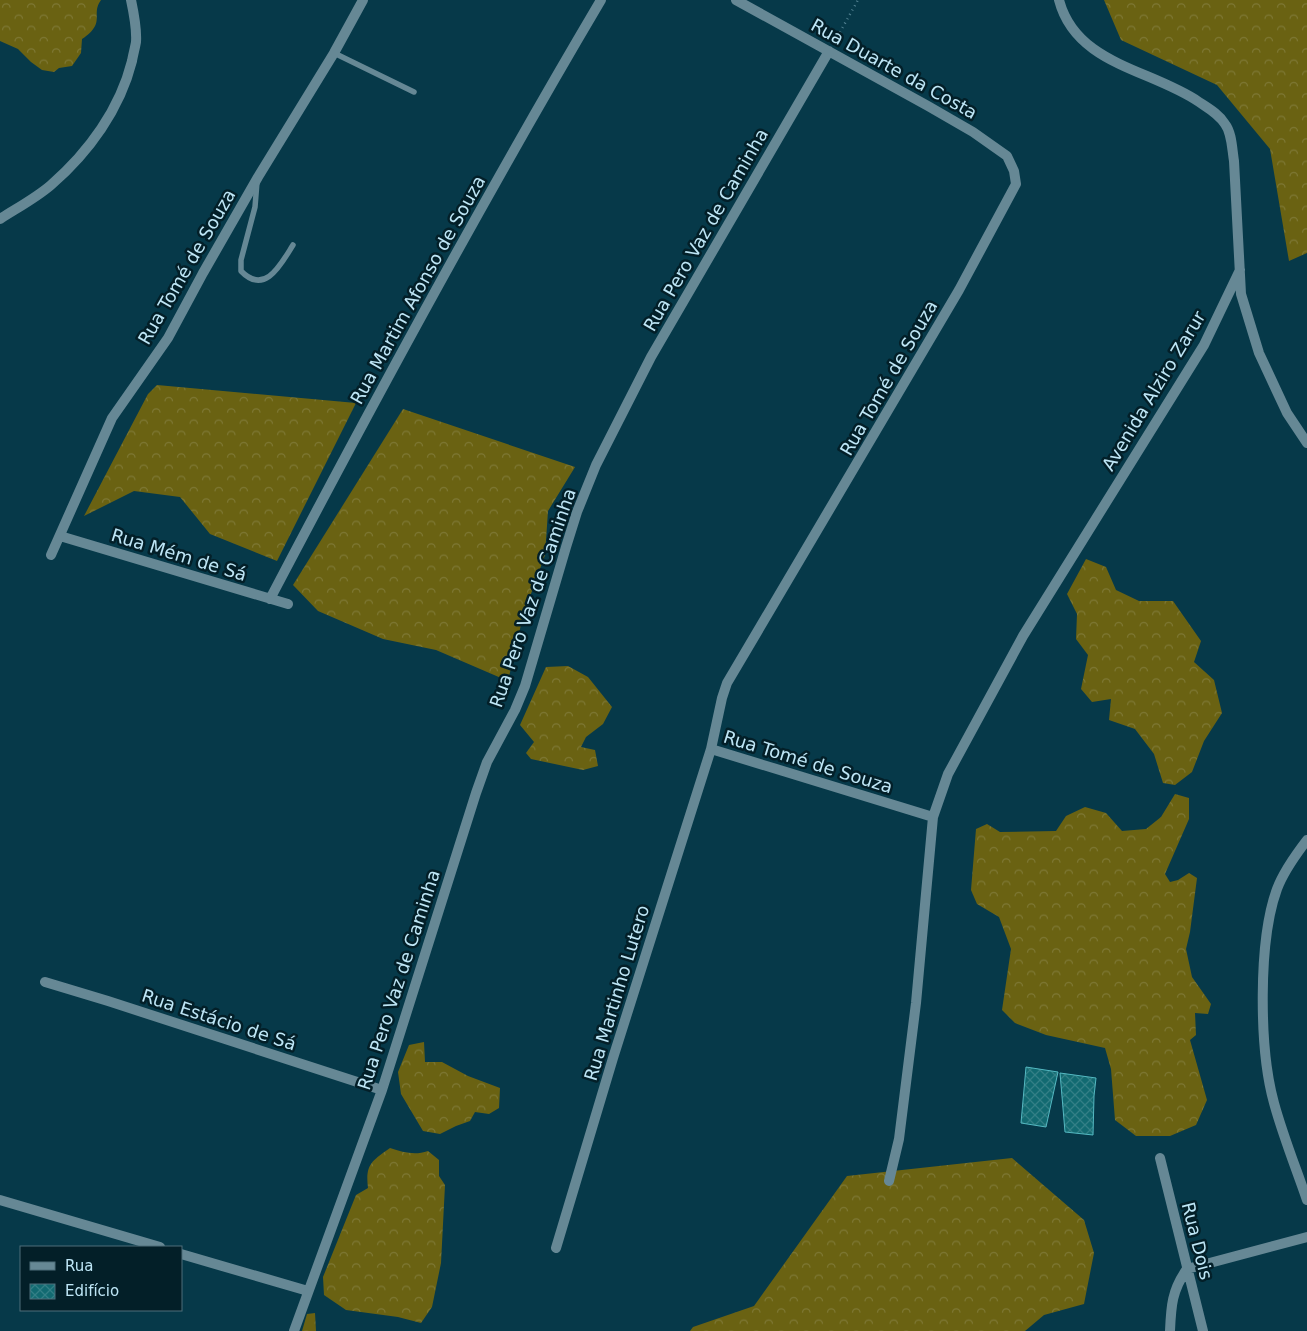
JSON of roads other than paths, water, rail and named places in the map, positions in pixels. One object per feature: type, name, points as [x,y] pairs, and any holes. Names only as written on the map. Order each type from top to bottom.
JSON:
[{"type":"street","points":[[0,219],[51,185],[82,153],[106,122],[119,98],[136,44],[134,10],[131,0]]},
{"type":"street","name":"Rua Tomé de Souza","points":[[51,555],[112,418],[168,338],[258,177],[334,53],[363,0]]},
{"type":"street","name":"Rua Martim Afonso de Souza","points":[[270,599],[330,483],[446,271],[527,126],[601,0]]},
{"type":"street","name":"Rua Duarte da Costa","points":[[736,0],[928,106],[992,145],[1007,156],[1014,171],[1016,184]]},
{"type":"street","name":"Avenida Alziro Zarur","points":[[933,817],[948,774],[1023,636],[1204,345],[1240,270],[1234,161],[1231,140],[1226,124],[1212,111],[1193,98],[1163,81],[1103,57],[1087,45],[1074,31],[1060,7],[1059,0]]},
{"type":"street","name":"Rua Pero Vaz de Caminha","points":[[294,1331],[382,1090],[476,793],[487,762],[515,710],[524,686],[569,538],[596,465],[651,357],[829,51]]},
{"type":"street","name":"Rua Tomé de Souza","points":[[933,817],[711,749],[727,683],[959,290],[1016,184]]},
{"type":"street","points":[[1240,270],[1241,294],[1259,353],[1287,413],[1307,443]]},
{"type":"street","name":"Rua Mém de Sá","points":[[60,536],[288,604]]},
{"type":"street","name":"Rua Martinho Lutero","points":[[556,1248],[613,1058],[711,749]]},
{"type":"street","points":[[889,1181],[899,1139],[916,1003],[933,817]]},
{"type":"street","points":[[1307,840],[1278,887],[1268,922],[1264,977],[1264,1033],[1267,1066],[1274,1102],[1307,1200]]},
{"type":"street","name":"Rua Estácio de Sá","points":[[45,982],[382,1090]]},
{"type":"street","name":"Rua Dois","points":[[1160,1158],[1204,1331]]},
{"type":"street","points":[[0,1200],[157,1246]]},
{"type":"street","points":[[1170,1331],[1174,1291],[1187,1269],[1307,1237]]},
{"type":"street","points":[[182,1254],[308,1291]]},
{"type":"lane","points":[[334,53],[414,92]]},
{"type":"lane","points":[[258,177],[255,207],[241,260],[241,272],[248,278],[255,280],[268,278],[279,268],[293,245]]}]
